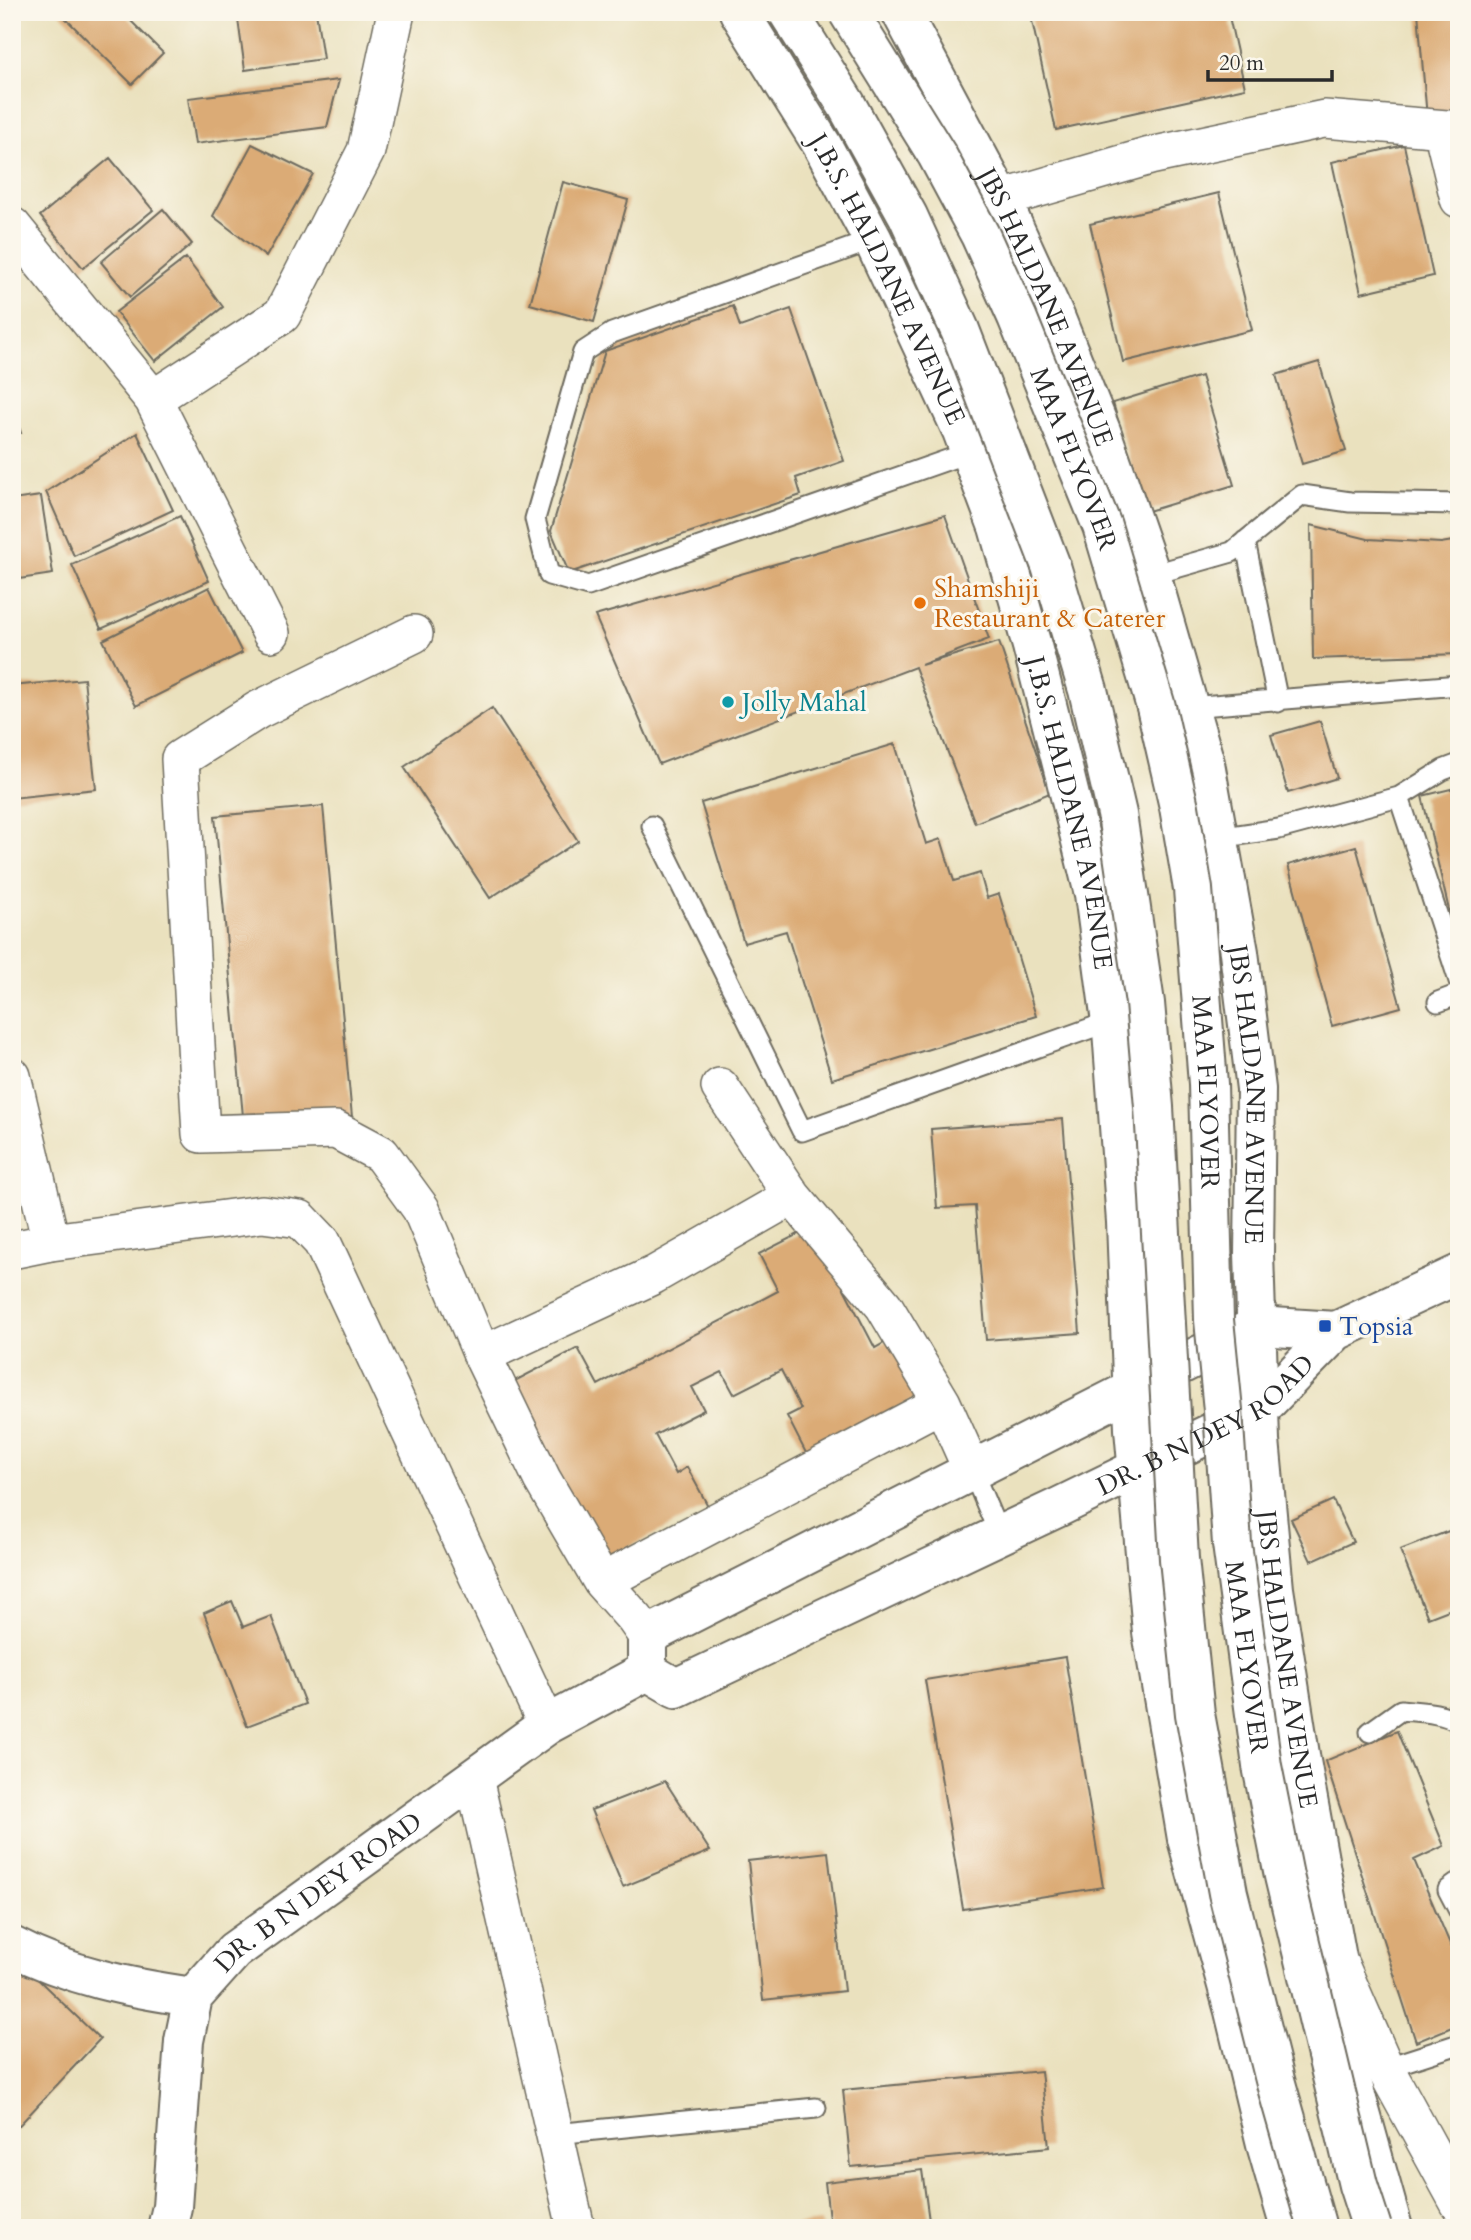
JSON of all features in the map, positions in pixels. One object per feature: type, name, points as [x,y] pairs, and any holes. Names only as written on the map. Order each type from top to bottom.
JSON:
[{"type":"main road","name":"J.B.S. HALDANE AVENUE","points":[[739,12],[822,145],[873,240],[962,431],[998,527],[1032,646],[1094,894],[1111,1021],[1126,1222],[1132,1388]]},
{"type":"main road","name":"MAA FLYOVER","points":[[788,12],[846,104],[908,216],[960,330],[1051,566],[1091,703],[1117,814],[1146,1003],[1179,1559],[1195,1714],[1228,1893],[1275,2081],[1317,2228]]},
{"type":"main road","name":"MAA FLYOVER","points":[[848,12],[937,155],[980,234],[1017,317],[1102,526],[1156,708],[1179,807],[1193,888],[1208,1084],[1214,1320],[1232,1544],[1262,1766],[1284,1876],[1358,2185],[1372,2228]]},
{"type":"main road","name":"JBS HALDANE AVENUE","points":[[901,12],[1001,199],[1056,319],[1101,431],[1151,575],[1205,763],[1239,952],[1256,1089],[1254,1254],[1260,1440],[1274,1589],[1301,1761],[1337,1958],[1345,2057],[1393,2228]]},
{"type":"main road","points":[[1336,1331],[1459,1274]]},
{"type":"main road","name":"DR. B N DEY ROAD","points":[[167,2228],[172,2207],[184,2041],[193,1997],[234,1951],[647,1653],[972,1470],[1257,1326],[1336,1331]]},
{"type":"main road","name":"DR. B N DEY ROAD","points":[[647,1653],[677,1688],[1260,1409],[1336,1331]]},
{"type":"main road","points":[[1132,1388],[1152,1632],[1187,1839],[1290,2228]]},
{"type":"main road","points":[[12,1946],[45,1963],[120,1985],[193,1997]]},
{"type":"street","points":[[153,399],[282,315],[366,151],[396,12]]},
{"type":"street","points":[[1001,199],[1150,156],[1324,119],[1450,130],[1459,199]]},
{"type":"street","points":[[12,226],[153,399],[271,634]]},
{"type":"street","points":[[414,634],[258,710],[180,759],[201,1134],[336,1130],[381,1154],[421,1209],[482,1355],[542,1479],[602,1582],[635,1619],[647,1653]]},
{"type":"street","points":[[12,1076],[51,1242]]},
{"type":"street","points":[[720,1087],[792,1196],[884,1306],[942,1404],[972,1470]]},
{"type":"street","points":[[482,1355],[654,1275],[792,1196]]},
{"type":"street","points":[[12,1251],[51,1242],[262,1214],[300,1219],[322,1242],[547,1725]]},
{"type":"street","points":[[602,1582],[942,1404]]},
{"type":"street","points":[[474,1778],[576,2228]]},
{"type":"street","points":[[1337,1958],[1385,2068],[1459,2203]]},
{"type":"lane","points":[[873,240],[612,333],[583,352],[535,519],[549,575],[588,586],[970,452]]},
{"type":"lane","points":[[1151,575],[1232,552],[1302,495],[1350,502],[1459,504]]},
{"type":"lane","points":[[1245,541],[1278,702]]},
{"type":"lane","points":[[1189,707],[1278,702],[1459,685]]},
{"type":"lane","points":[[1218,838],[1279,829],[1399,797],[1443,770],[1459,764]]},
{"type":"lane","points":[[1399,797],[1459,981]]},
{"type":"lane","points":[[652,826],[802,1131],[1111,1021]]},
{"type":"lane","points":[[1438,1002],[1459,994]]},
{"type":"lane","points":[[972,1470],[999,1534]]},
{"type":"lane","points":[[1370,1732],[1401,1710],[1441,1714],[1459,1722]]},
{"type":"lane","points":[[1459,1882],[1448,1890],[1459,1911]]},
{"type":"lane","points":[[1385,2068],[1459,2043]]},
{"type":"lane","points":[[555,2134],[816,2108]]},
{"type":"building","points":[[59,12],[122,12],[163,53],[132,84]]},
{"type":"building","points":[[237,12],[316,12],[323,59],[245,70]]},
{"type":"building","points":[[1030,12],[1228,12],[1245,88],[1056,130]]},
{"type":"building","points":[[1418,12],[1459,12],[1459,121],[1427,118]]},
{"type":"building","points":[[339,80],[327,127],[195,144],[188,98]]},
{"type":"building","points":[[252,144],[313,174],[266,257],[213,216]]},
{"type":"building","points":[[1404,145],[1433,276],[1361,293],[1332,162]]},
{"type":"building","points":[[110,158],[153,210],[83,268],[40,216]]},
{"type":"building","points":[[563,182],[628,200],[594,322],[530,304]]},
{"type":"building","points":[[1219,193],[1252,330],[1123,362],[1090,224]]},
{"type":"building","points":[[163,209],[192,244],[130,297],[101,262]]},
{"type":"building","points":[[186,258],[223,307],[155,361],[116,312]]},
{"type":"building","points":[[733,306],[740,327],[791,309],[844,461],[796,478],[801,495],[569,573],[551,531],[605,351]]},
{"type":"building","points":[[1319,362],[1346,451],[1302,464],[1276,375]]},
{"type":"building","points":[[1201,376],[1234,485],[1145,512],[1113,403]]},
{"type":"building","points":[[13,408],[21,433],[12,433]]},
{"type":"building","points":[[137,433],[173,510],[74,556],[46,492]]},
{"type":"building","points":[[41,496],[53,574],[12,580],[12,500]]},
{"type":"building","name":"Jolly Mahal","points":[[945,515],[989,639],[921,665],[999,642],[1050,793],[975,823],[915,667],[659,764],[595,616]]},
{"type":"building","points":[[180,516],[209,581],[101,629],[72,565]]},
{"type":"building","points":[[1311,525],[1368,539],[1441,543],[1459,540],[1459,654],[1313,659]]},
{"type":"building","points":[[209,587],[242,653],[136,706],[103,640]]},
{"type":"building","points":[[84,679],[96,789],[12,798],[12,686]]},
{"type":"building","points":[[492,708],[578,841],[490,898],[404,767]]},
{"type":"building","points":[[1320,721],[1337,778],[1288,793],[1271,735]]},
{"type":"building","points":[[895,744],[926,844],[941,839],[954,881],[980,873],[987,898],[999,894],[1036,1016],[832,1079],[786,931],[744,943],[701,803]]},
{"type":"building","points":[[1459,787],[1459,948],[1458,948],[1422,796]]},
{"type":"building","points":[[323,806],[352,1117],[244,1127],[215,816]]},
{"type":"building","points":[[1356,846],[1401,1007],[1332,1026],[1288,865]]},
{"type":"building","points":[[1063,1119],[1080,1333],[986,1340],[975,1206],[937,1208],[931,1129]]},
{"type":"building","points":[[812,1227],[875,1348],[891,1339],[921,1396],[807,1455],[787,1416],[801,1409],[781,1370],[734,1394],[722,1372],[692,1387],[704,1410],[655,1435],[676,1474],[687,1467],[708,1506],[597,1564],[505,1386],[578,1348],[598,1385],[778,1291],[759,1254]]},
{"type":"building","points":[[1333,1500],[1353,1542],[1311,1561],[1291,1519]]},
{"type":"building","points":[[1459,1527],[1459,1606],[1428,1618],[1400,1550]]},
{"type":"building","points":[[232,1601],[243,1627],[271,1616],[305,1704],[247,1726],[204,1613]]},
{"type":"building","points":[[1065,1657],[1103,1887],[963,1909],[925,1680]]},
{"type":"building","points":[[1397,1731],[1444,1846],[1414,1860],[1459,1965],[1459,2024],[1416,2042],[1325,1761]]},
{"type":"building","points":[[665,1781],[710,1851],[623,1887],[591,1810]]},
{"type":"building","points":[[828,1852],[844,1991],[763,2000],[748,1861]]},
{"type":"building","points":[[22,1964],[100,2039],[12,2133],[12,1975]]},
{"type":"building","points":[[1041,2071],[1049,2147],[851,2167],[843,2090]]},
{"type":"building","points":[[922,2170],[930,2228],[830,2228],[825,2182]]},
{"type":"building","points":[[821,2222],[822,2228],[786,2228],[786,2226]]},
{"type":"place","name":"Shamshiji Restaurant & Caterer","points":[[920,603]]},
{"type":"place","name":"Jolly Mahal","points":[[728,702]]},
{"type":"place","name":"Topsia","points":[[1325,1326]]}]
